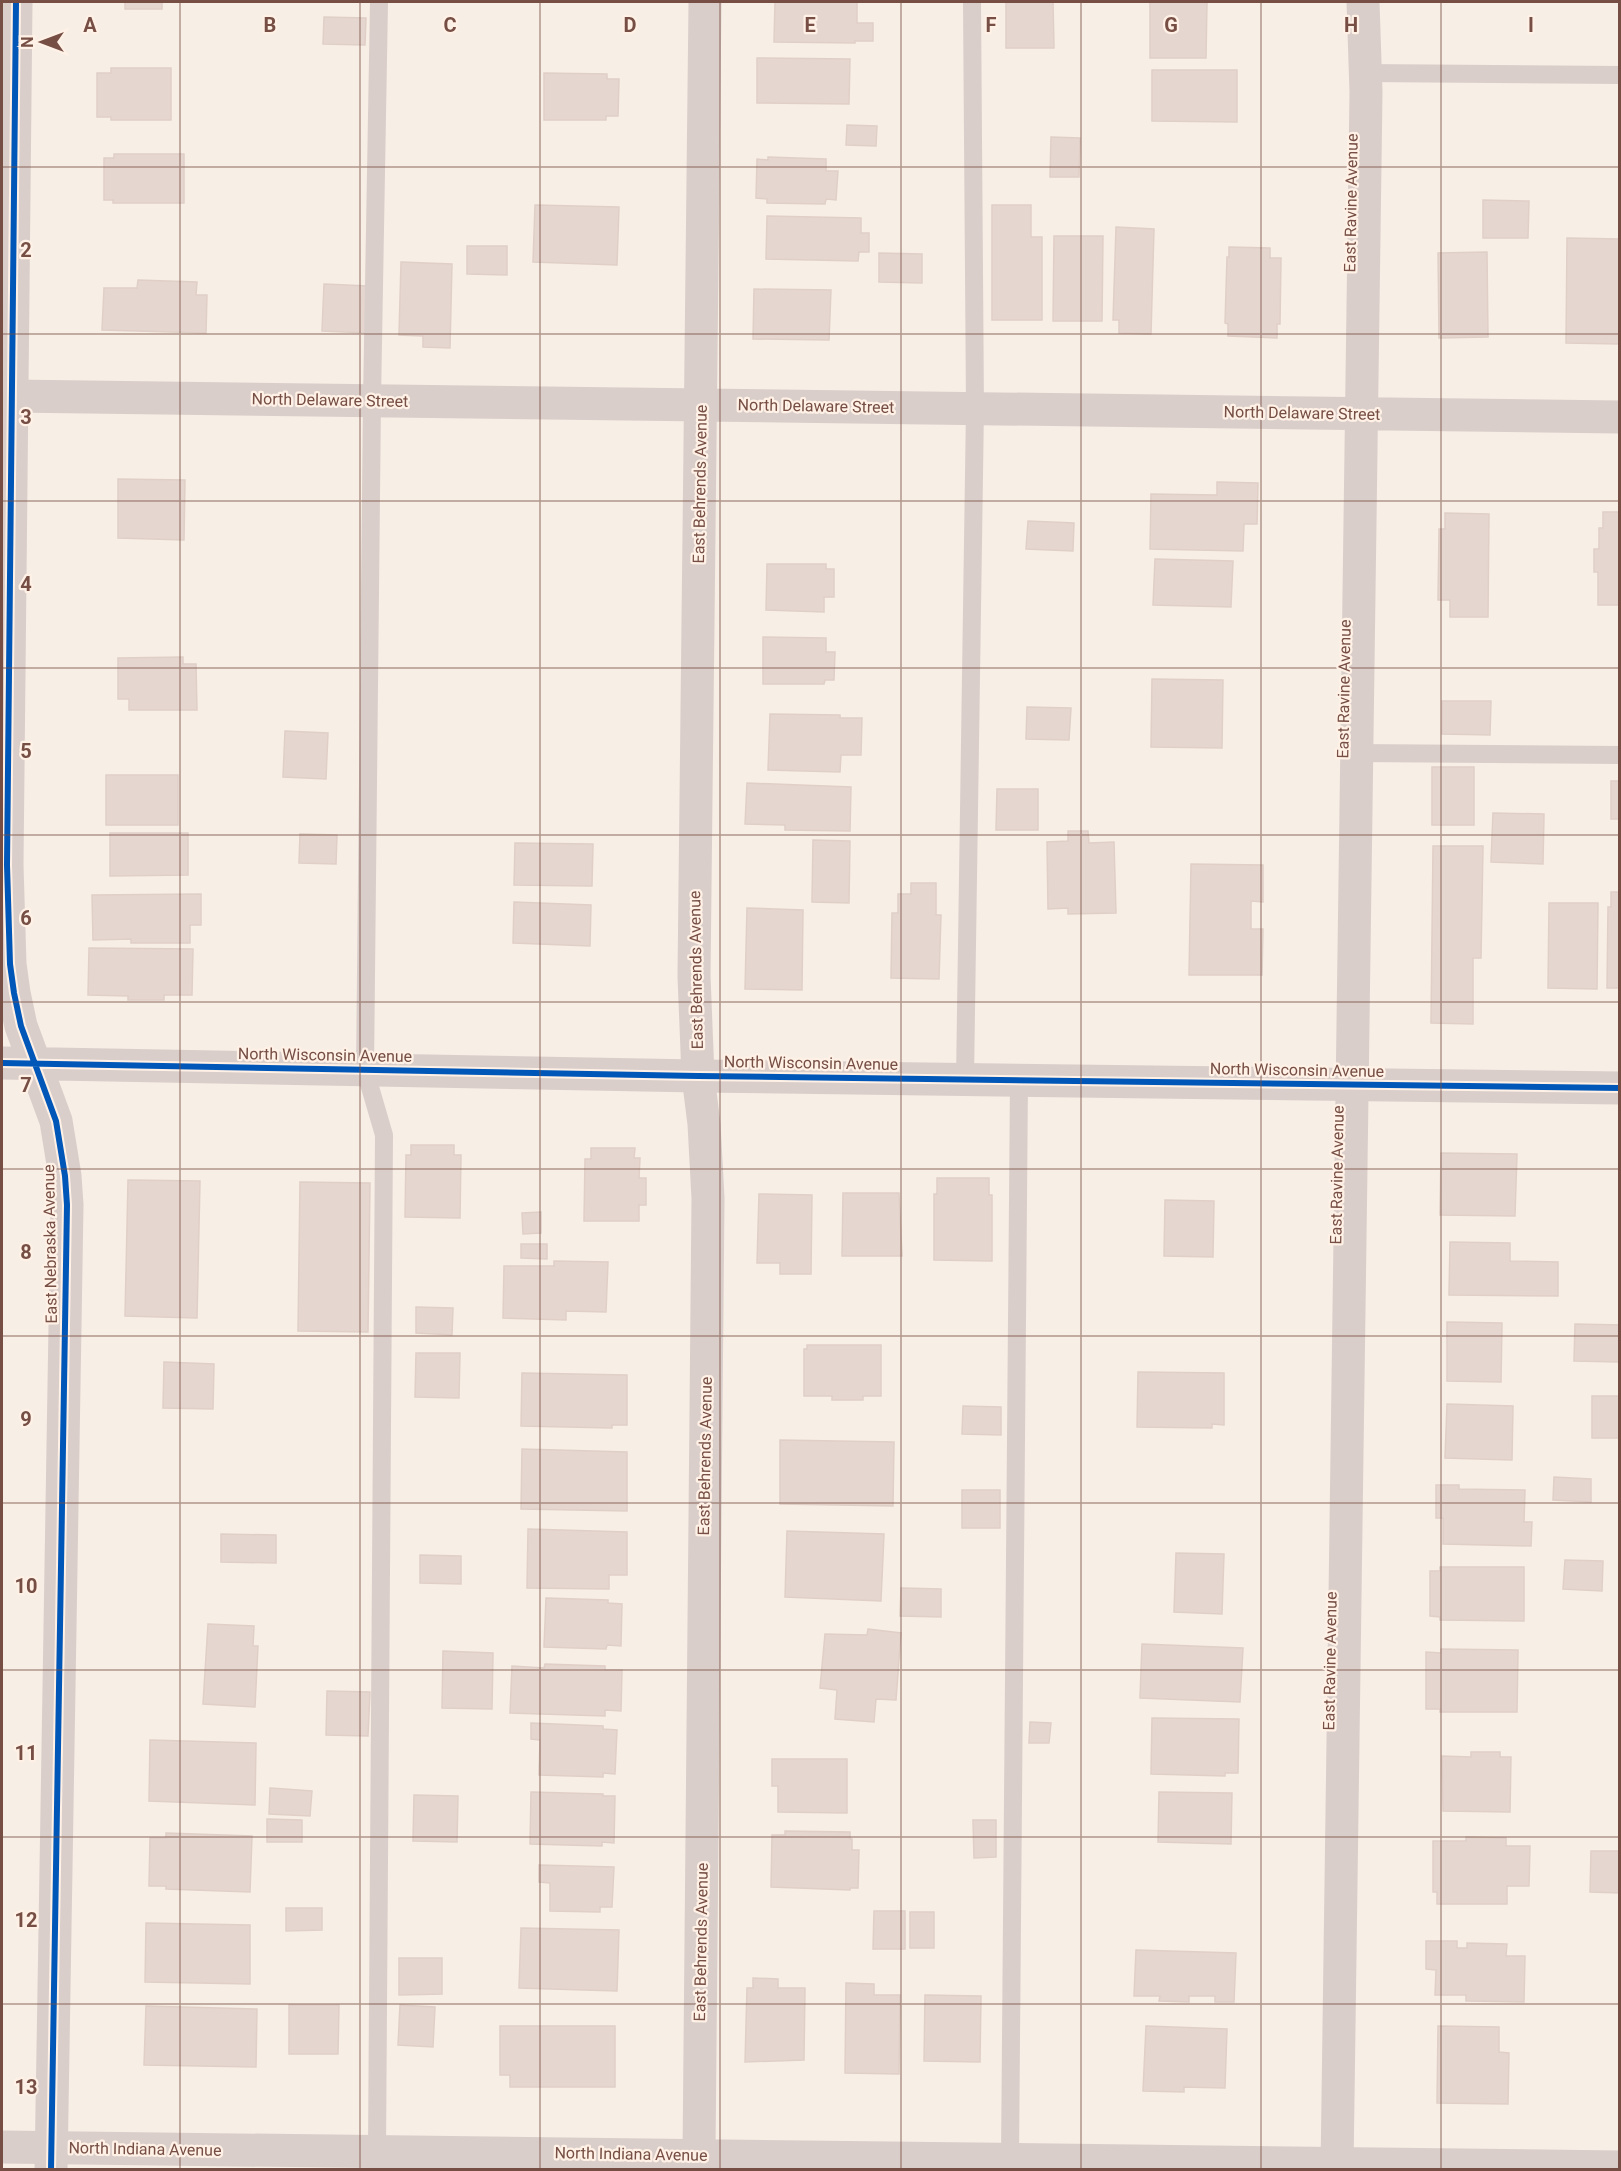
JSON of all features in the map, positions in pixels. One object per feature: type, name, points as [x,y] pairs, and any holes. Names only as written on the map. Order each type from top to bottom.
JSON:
[{"type":"street","name":"East Nebraska Avenue","points":[[16,2],[8,203],[12,396],[7,865],[9,946],[14,993],[21,1026],[57,1130],[65,1176],[67,1205],[51,2159]]},
{"type":"street","name":"East Behrends Avenue","points":[[699,2155],[708,1198],[704,1124],[698,1076],[694,976],[705,2]]},
{"type":"street","name":"East Ravine Avenue","points":[[1337,2166],[1366,73],[1363,2]]},
{"type":"street","name":"North Delaware Street","points":[[12,396],[1620,417]]},
{"type":"street","name":"North Wisconsin Avenue","points":[[2,1063],[698,1076],[1620,1088]]},
{"type":"street","name":"North Indiana Avenue","points":[[2,2147],[51,2159],[395,2157],[482,2161],[699,2155],[966,2164],[1010,2158],[1337,2166],[1620,2167]]},
{"type":"lane","points":[[379,2],[365,1070],[384,1135],[395,2157]]},
{"type":"lane","points":[[965,1079],[975,408],[972,2]]},
{"type":"lane","points":[[1366,73],[1620,75]]},
{"type":"lane","points":[[1357,753],[1620,755]]},
{"type":"lane","points":[[1010,2158],[1019,1080]]},
{"type":"building","points":[[125,2],[162,2],[162,9],[125,9]]},
{"type":"building","points":[[775,2],[857,2],[857,23],[873,23],[873,41],[855,41],[855,43],[774,42]]},
{"type":"building","points":[[1006,2],[1053,2],[1054,48],[1006,48]]},
{"type":"building","points":[[1150,2],[1207,2],[1206,58],[1150,58]]},
{"type":"building","points":[[324,17],[366,18],[365,45],[323,44]]},
{"type":"building","points":[[757,58],[850,59],[849,104],[757,103]]},
{"type":"building","points":[[111,68],[171,68],[171,120],[111,120],[111,117],[97,117],[97,73],[111,73]]},
{"type":"building","points":[[1152,70],[1237,70],[1237,122],[1152,121]]},
{"type":"building","points":[[544,73],[607,74],[607,79],[619,79],[618,116],[606,116],[606,120],[544,120]]},
{"type":"building","points":[[847,125],[877,126],[876,146],[846,145]]},
{"type":"building","points":[[1051,137],[1080,138],[1079,177],[1050,177]]},
{"type":"building","points":[[114,154],[184,154],[184,203],[113,203],[113,200],[104,200],[104,158],[114,158]]},
{"type":"building","points":[[768,157],[826,159],[826,171],[838,171],[836,200],[826,199],[825,204],[767,203],[767,199],[756,198],[757,159],[768,160]]},
{"type":"building","points":[[1483,200],[1529,201],[1528,238],[1483,238]]},
{"type":"building","points":[[535,205],[619,207],[617,265],[533,262]]},
{"type":"building","points":[[992,205],[1031,205],[1031,237],[1042,237],[1042,320],[992,320]]},
{"type":"building","points":[[767,216],[861,218],[861,233],[869,233],[869,252],[859,252],[858,261],[766,259]]},
{"type":"building","points":[[1116,227],[1154,229],[1151,334],[1119,333],[1119,320],[1113,320]]},
{"type":"building","points":[[1054,236],[1103,236],[1102,321],[1053,321]]},
{"type":"building","points":[[1567,238],[1620,239],[1620,344],[1566,343]]},
{"type":"building","points":[[467,246],[507,246],[507,275],[467,274]]},
{"type":"building","points":[[1229,247],[1270,248],[1270,258],[1281,258],[1280,324],[1277,324],[1277,338],[1228,336],[1228,324],[1225,323]]},
{"type":"building","points":[[1487,252],[1488,337],[1439,338],[1438,253]]},
{"type":"building","points":[[879,253],[922,254],[922,283],[879,282]]},
{"type":"building","points":[[401,262],[452,264],[450,348],[423,347],[423,336],[399,335]]},
{"type":"building","points":[[138,280],[197,282],[196,295],[207,295],[206,333],[102,330],[104,288],[137,288]]},
{"type":"building","points":[[324,284],[368,286],[367,333],[322,331]]},
{"type":"building","points":[[754,289],[831,290],[829,340],[753,339]]},
{"type":"building","points":[[118,479],[185,480],[184,540],[118,538]]},
{"type":"building","points":[[1217,482],[1258,483],[1257,524],[1244,524],[1243,551],[1150,549],[1151,494],[1217,495]]},
{"type":"building","points":[[1603,512],[1620,512],[1620,605],[1598,605],[1598,572],[1594,572],[1594,549],[1599,549],[1599,528],[1603,528]]},
{"type":"building","points":[[1445,513],[1489,514],[1488,617],[1450,617],[1450,600],[1438,600],[1439,529],[1445,529]]},
{"type":"building","points":[[1028,521],[1074,523],[1073,551],[1026,549]]},
{"type":"building","points":[[1155,559],[1233,561],[1231,607],[1153,605]]},
{"type":"building","points":[[767,564],[826,564],[826,569],[834,569],[834,597],[824,597],[824,612],[766,610]]},
{"type":"building","points":[[763,637],[826,638],[826,652],[835,652],[834,680],[825,680],[824,684],[763,684]]},
{"type":"building","points":[[183,657],[183,664],[196,664],[197,710],[129,710],[129,699],[118,699],[118,658]]},
{"type":"building","points":[[1152,679],[1223,680],[1222,748],[1151,747]]},
{"type":"building","points":[[1442,701],[1491,701],[1490,735],[1442,734]]},
{"type":"building","points":[[1027,707],[1071,708],[1069,740],[1026,739]]},
{"type":"building","points":[[770,714],[840,715],[840,718],[862,718],[861,755],[841,755],[840,772],[768,770]]},
{"type":"building","points":[[285,731],[328,733],[326,779],[283,777]]},
{"type":"building","points":[[1432,767],[1474,767],[1474,825],[1432,825]]},
{"type":"building","points":[[106,775],[178,775],[178,825],[106,825]]},
{"type":"building","points":[[1611,781],[1620,781],[1620,819],[1611,819]]},
{"type":"building","points":[[747,783],[851,787],[850,831],[785,830],[785,825],[745,824]]},
{"type":"building","points":[[997,789],[1038,789],[1038,830],[996,830]]},
{"type":"building","points":[[1493,813],[1544,814],[1543,864],[1491,862]]},
{"type":"building","points":[[1068,831],[1088,831],[1089,843],[1114,842],[1116,913],[1068,914],[1068,908],[1048,909],[1047,842],[1068,841]]},
{"type":"building","points":[[110,833],[188,833],[188,875],[110,876]]},
{"type":"building","points":[[300,834],[337,835],[336,864],[299,863]]},
{"type":"building","points":[[813,840],[850,841],[849,903],[812,902]]},
{"type":"building","points":[[515,843],[593,844],[592,886],[514,885]]},
{"type":"building","points":[[1433,846],[1483,846],[1481,958],[1473,958],[1473,1024],[1431,1023]]},
{"type":"building","points":[[1191,864],[1263,865],[1263,902],[1251,901],[1251,929],[1263,929],[1262,975],[1189,975]]},
{"type":"building","points":[[911,883],[936,883],[936,915],[941,915],[939,979],[891,978],[892,913],[898,913],[898,894],[911,894]]},
{"type":"building","points":[[1611,892],[1620,892],[1620,988],[1607,988],[1608,907],[1611,907]]},
{"type":"building","points":[[201,894],[201,925],[190,925],[190,943],[131,943],[131,939],[93,940],[92,895]]},
{"type":"building","points":[[514,902],[591,905],[590,946],[513,943]]},
{"type":"building","points":[[1549,903],[1598,903],[1597,989],[1548,988]]},
{"type":"building","points":[[747,908],[803,910],[802,990],[745,989]]},
{"type":"building","points":[[89,948],[193,949],[192,995],[164,995],[164,1000],[128,1000],[128,996],[88,995]]},
{"type":"building","points":[[411,1145],[454,1145],[454,1155],[461,1155],[460,1218],[405,1217],[406,1155],[411,1155]]},
{"type":"building","points":[[591,1148],[635,1148],[634,1158],[640,1158],[639,1178],[646,1178],[646,1205],[639,1205],[639,1221],[584,1221],[585,1159],[591,1159]]},
{"type":"building","points":[[1441,1153],[1517,1154],[1515,1216],[1440,1215]]},
{"type":"building","points":[[937,1178],[989,1178],[989,1195],[992,1195],[992,1261],[934,1260],[934,1194],[937,1194]]},
{"type":"building","points":[[128,1180],[200,1181],[197,1318],[125,1316]]},
{"type":"building","points":[[300,1182],[370,1183],[368,1332],[298,1331]]},
{"type":"building","points":[[843,1193],[899,1193],[902,1256],[842,1256]]},
{"type":"building","points":[[759,1194],[812,1195],[811,1274],[780,1274],[780,1263],[757,1263]]},
{"type":"building","points":[[1165,1200],[1214,1201],[1213,1257],[1164,1256]]},
{"type":"building","points":[[541,1212],[541,1233],[523,1234],[522,1213]]},
{"type":"building","points":[[1450,1242],[1510,1243],[1510,1261],[1558,1262],[1558,1296],[1449,1295]]},
{"type":"building","points":[[521,1244],[547,1244],[547,1259],[521,1258]]},
{"type":"building","points":[[554,1261],[608,1262],[606,1312],[566,1311],[566,1320],[503,1318],[504,1266],[554,1266]]},
{"type":"building","points":[[416,1307],[453,1308],[452,1335],[416,1333]]},
{"type":"building","points":[[1447,1322],[1502,1323],[1501,1382],[1447,1381]]},
{"type":"building","points":[[1575,1324],[1620,1325],[1619,1362],[1574,1361]]},
{"type":"building","points":[[807,1345],[881,1345],[881,1396],[863,1396],[863,1400],[832,1400],[832,1396],[804,1396],[804,1349],[807,1349]]},
{"type":"building","points":[[416,1353],[460,1353],[459,1398],[415,1397]]},
{"type":"building","points":[[164,1362],[214,1364],[213,1409],[163,1408]]},
{"type":"building","points":[[1138,1372],[1224,1373],[1224,1425],[1212,1424],[1212,1428],[1137,1427]]},
{"type":"building","points":[[522,1373],[627,1375],[627,1425],[612,1425],[612,1428],[521,1426]]},
{"type":"building","points":[[1592,1396],[1620,1396],[1620,1438],[1592,1438]]},
{"type":"building","points":[[1447,1404],[1513,1406],[1512,1460],[1445,1458]]},
{"type":"building","points":[[963,1406],[1001,1407],[1001,1435],[962,1434]]},
{"type":"building","points":[[780,1440],[894,1442],[893,1506],[780,1504]]},
{"type":"building","points":[[522,1449],[627,1452],[627,1511],[521,1509]]},
{"type":"building","points":[[1554,1477],[1591,1479],[1591,1502],[1553,1500]]},
{"type":"building","points":[[1436,1485],[1459,1485],[1459,1489],[1525,1490],[1524,1522],[1532,1522],[1531,1546],[1443,1544],[1443,1518],[1436,1518]]},
{"type":"building","points":[[962,1490],[1000,1490],[1000,1528],[962,1528]]},
{"type":"building","points":[[528,1529],[627,1532],[627,1575],[609,1575],[609,1589],[527,1588]]},
{"type":"building","points":[[787,1531],[884,1534],[881,1601],[785,1597]]},
{"type":"building","points":[[221,1534],[276,1535],[276,1563],[221,1562]]},
{"type":"building","points":[[1176,1553],[1224,1554],[1222,1614],[1174,1612]]},
{"type":"building","points":[[420,1555],[461,1556],[461,1584],[420,1583]]},
{"type":"building","points":[[1565,1560],[1603,1561],[1602,1591],[1563,1589]]},
{"type":"building","points":[[1440,1567],[1524,1567],[1524,1621],[1440,1620],[1440,1617],[1430,1616],[1430,1571],[1440,1571]]},
{"type":"building","points":[[901,1588],[941,1589],[941,1617],[900,1616]]},
{"type":"building","points":[[546,1598],[608,1600],[608,1603],[622,1604],[621,1646],[607,1645],[606,1649],[544,1647]]},
{"type":"building","points":[[208,1624],[254,1626],[253,1646],[258,1646],[255,1707],[203,1704]]},
{"type":"building","points":[[868,1629],[901,1633],[896,1700],[876,1699],[874,1722],[835,1719],[837,1690],[820,1688],[825,1634],[867,1635]]},
{"type":"building","points":[[1142,1644],[1243,1648],[1240,1702],[1140,1698]]},
{"type":"building","points":[[1441,1649],[1518,1650],[1517,1712],[1440,1712],[1440,1709],[1426,1709],[1426,1652],[1441,1653]]},
{"type":"building","points":[[443,1651],[493,1653],[492,1709],[442,1708]]},
{"type":"building","points":[[545,1664],[605,1666],[605,1670],[622,1670],[621,1711],[605,1710],[605,1716],[510,1713],[512,1666],[544,1668]]},
{"type":"building","points":[[327,1691],[370,1692],[368,1736],[326,1735]]},
{"type":"building","points":[[1152,1718],[1239,1719],[1238,1773],[1225,1773],[1225,1776],[1151,1774]]},
{"type":"building","points":[[1030,1722],[1051,1723],[1049,1743],[1029,1743]]},
{"type":"building","points":[[531,1723],[603,1726],[603,1729],[617,1730],[615,1774],[603,1773],[603,1777],[539,1775],[540,1740],[531,1739]]},
{"type":"building","points":[[150,1740],[256,1743],[255,1805],[149,1801]]},
{"type":"building","points":[[1471,1752],[1500,1752],[1500,1757],[1511,1757],[1510,1812],[1443,1811],[1442,1756],[1471,1757]]},
{"type":"building","points":[[772,1759],[847,1759],[847,1813],[778,1812],[778,1786],[772,1786]]},
{"type":"building","points":[[270,1788],[312,1791],[310,1816],[269,1814]]},
{"type":"building","points":[[531,1792],[615,1796],[614,1843],[602,1842],[602,1846],[530,1844]]},
{"type":"building","points":[[1159,1792],[1232,1793],[1231,1844],[1158,1842]]},
{"type":"building","points":[[414,1795],[458,1796],[457,1842],[413,1841]]},
{"type":"building","points":[[267,1819],[302,1820],[302,1842],[267,1842]]},
{"type":"building","points":[[973,1820],[996,1820],[996,1857],[974,1858]]},
{"type":"building","points":[[785,1831],[850,1832],[852,1850],[859,1850],[858,1888],[850,1888],[850,1890],[771,1887],[772,1835],[785,1835]]},
{"type":"building","points":[[166,1833],[252,1836],[250,1892],[166,1889],[166,1886],[149,1886],[150,1838],[166,1838]]},
{"type":"building","points":[[1466,1837],[1506,1838],[1506,1846],[1530,1846],[1529,1886],[1507,1886],[1507,1904],[1437,1904],[1437,1892],[1433,1892],[1433,1841],[1466,1841]]},
{"type":"building","points":[[1591,1851],[1620,1851],[1620,1893],[1590,1892]]},
{"type":"building","points":[[539,1865],[614,1867],[612,1907],[600,1907],[600,1912],[550,1911],[550,1883],[539,1882]]},
{"type":"building","points":[[286,1908],[322,1908],[322,1930],[286,1931]]},
{"type":"building","points":[[874,1911],[905,1911],[905,1949],[873,1949]]},
{"type":"building","points":[[910,1912],[934,1912],[934,1948],[910,1948]]},
{"type":"building","points":[[146,1923],[250,1925],[250,1984],[145,1982]]},
{"type":"building","points":[[521,1928],[619,1930],[617,1991],[519,1988]]},
{"type":"building","points":[[1426,1941],[1457,1941],[1457,1948],[1467,1948],[1467,1943],[1507,1944],[1506,1956],[1525,1956],[1524,2002],[1466,2001],[1466,1995],[1435,1995],[1436,1970],[1426,1969]]},
{"type":"building","points":[[1136,1950],[1236,1953],[1234,2002],[1215,2002],[1215,1996],[1189,1996],[1189,2002],[1159,2001],[1160,1996],[1134,1996]]},
{"type":"building","points":[[399,1958],[442,1958],[442,1994],[399,1995]]},
{"type":"building","points":[[753,1978],[778,1979],[778,1988],[805,1988],[804,2060],[745,2062],[747,1988],[753,1988]]},
{"type":"building","points":[[846,1983],[874,1984],[874,1995],[900,1995],[899,2074],[845,2073]]},
{"type":"building","points":[[925,1995],[981,1996],[980,2062],[924,2061]]},
{"type":"building","points":[[289,2005],[339,2005],[338,2054],[289,2054]]},
{"type":"building","points":[[400,2005],[435,2007],[433,2047],[398,2045]]},
{"type":"building","points":[[146,2006],[257,2009],[256,2067],[144,2065]]},
{"type":"building","points":[[500,2026],[615,2026],[615,2087],[510,2087],[510,2075],[500,2075]]},
{"type":"building","points":[[1146,2026],[1227,2029],[1225,2088],[1184,2087],[1184,2092],[1143,2091]]},
{"type":"building","points":[[1438,2026],[1499,2027],[1499,2052],[1509,2053],[1508,2104],[1437,2103]]},
{"type":"cycle path","points":[[16,2],[7,865],[10,964],[21,1026],[56,1121],[67,1205],[51,2170]]},
{"type":"cycle path","points":[[2,1063],[698,1076],[1620,1088]]}]
